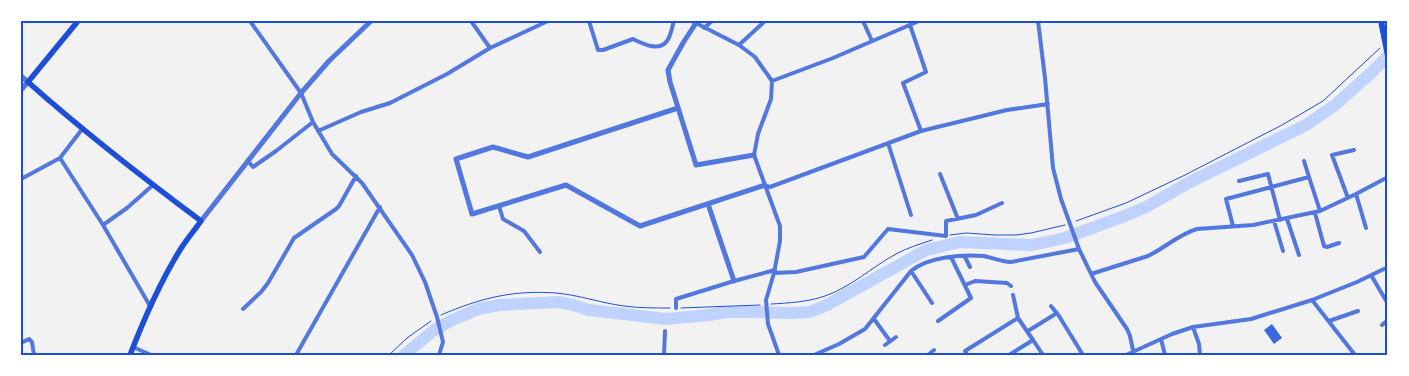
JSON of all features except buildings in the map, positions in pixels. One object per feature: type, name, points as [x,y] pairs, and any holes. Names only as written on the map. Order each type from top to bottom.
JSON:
[{"type":"main road","points":[[78,21],[28,82],[153,185],[201,221],[180,250],[150,306],[130,355]]},
{"type":"main road","points":[[1381,21],[1388,56]]},
{"type":"street","points":[[250,21],[301,93],[313,122],[332,154],[356,176],[380,207],[412,255],[425,282],[437,317],[443,342],[439,355]]},
{"type":"street","points":[[201,221],[301,93],[329,61],[371,21]]},
{"type":"street","points":[[471,21],[490,48]]},
{"type":"street","points":[[533,21],[537,26]]},
{"type":"street","points":[[318,131],[361,112],[390,103],[447,74],[490,48],[548,21]]},
{"type":"street","points":[[589,21],[598,50],[633,39],[648,46],[661,46],[668,41],[674,21]]},
{"type":"street","points":[[704,28],[712,21]]},
{"type":"street","points":[[739,45],[765,21]]},
{"type":"street","points":[[863,21],[872,41]]},
{"type":"street","points":[[772,82],[872,41],[907,24],[919,21]]},
{"type":"street","points":[[1038,21],[1048,104],[1053,168],[1079,249],[1099,289],[1127,329],[1133,353]]},
{"type":"street","points":[[754,155],[696,165],[668,70],[694,22],[739,45],[755,57],[772,82],[771,99],[758,134],[754,155],[780,226],[780,241],[775,272],[766,300],[768,322],[779,355]]},
{"type":"street","points":[[907,24],[926,72],[903,83],[921,131]]},
{"type":"street","points":[[21,76],[28,82],[21,90]]},
{"type":"street","points":[[678,108],[528,157],[493,147],[456,159],[472,214],[566,185],[640,226],[765,185],[770,187],[921,131],[1007,110],[1048,104]]},
{"type":"street","points":[[248,161],[253,166],[276,151],[313,122]]},
{"type":"street","points":[[21,179],[60,158],[83,128]]},
{"type":"street","points":[[888,143],[912,215]]},
{"type":"street","points":[[1348,198],[1332,156],[1354,150]]},
{"type":"street","points":[[60,158],[150,306]]},
{"type":"street","points":[[1304,161],[1318,212],[1324,246],[1327,247],[1339,243]]},
{"type":"street","points":[[940,174],[958,219]]},
{"type":"street","points":[[1239,181],[1268,174],[1280,220]]},
{"type":"street","points":[[243,309],[268,284],[294,238],[339,206],[356,176]]},
{"type":"street","points":[[1233,226],[1226,199],[1309,177]]},
{"type":"street","points":[[1091,274],[1148,256],[1189,231],[1274,221],[1318,212],[1388,177]]},
{"type":"street","points":[[102,225],[153,185]]},
{"type":"street","points":[[1356,194],[1366,228]]},
{"type":"street","points":[[676,308],[676,299],[734,281],[775,272],[796,272],[864,257],[888,229],[946,236],[946,221],[976,215],[1002,203]]},
{"type":"street","points":[[708,204],[734,281]]},
{"type":"street","points":[[499,206],[503,219],[524,231],[540,252]]},
{"type":"street","points":[[296,355],[380,207]]},
{"type":"street","points":[[1287,219],[1299,255]]},
{"type":"street","points":[[1274,221],[1283,251]]},
{"type":"street","points":[[814,355],[839,344],[870,324],[916,267],[951,257],[984,256],[1004,262],[1011,262],[1079,249]]},
{"type":"street","points":[[938,321],[971,298],[951,257]]},
{"type":"street","points":[[965,257],[970,267]]},
{"type":"street","points":[[1126,355],[1172,334],[1193,327],[1251,319],[1312,300],[1388,267]]},
{"type":"street","points":[[911,271],[932,303]]},
{"type":"street","points":[[1371,275],[1388,304]]},
{"type":"street","points":[[965,285],[975,281],[1007,282],[1011,286]]},
{"type":"street","points":[[1013,295],[1018,318],[1043,355]]},
{"type":"street","points":[[1312,300],[1355,355]]},
{"type":"street","points":[[1051,306],[1083,355]]},
{"type":"street","points":[[1329,322],[1358,311]]},
{"type":"street","points":[[1028,331],[1057,313]]},
{"type":"street","points":[[967,355],[965,351],[1018,318]]},
{"type":"street","points":[[874,319],[890,341]]},
{"type":"street","points":[[1382,325],[1388,320]]},
{"type":"street","points":[[1193,327],[1199,344],[1200,355]]},
{"type":"street","points":[[664,331],[664,355]]},
{"type":"street","points":[[885,345],[896,337]]},
{"type":"street","points":[[21,343],[29,339],[32,342],[34,355]]},
{"type":"street","points":[[1161,339],[1165,355]]},
{"type":"street","points":[[1009,355],[1033,340]]},
{"type":"street","points":[[133,347],[151,355]]},
{"type":"street","points":[[928,355],[934,350]]},
{"type":"path","points":[[389,355],[407,338],[437,317],[466,304],[483,299],[525,293],[568,295],[638,308],[766,305],[803,302],[825,296],[846,286],[896,254],[946,236],[966,233],[995,235],[1032,234],[1070,225],[1126,203],[1282,126],[1323,101],[1385,45]]},
{"type":"waterway","points":[[404,355],[433,331],[450,321],[478,309],[499,305],[558,302],[589,310],[666,319],[727,312],[810,312],[827,305],[926,250],[960,242],[1032,245],[1065,238],[1146,207],[1190,182],[1306,125],[1335,105],[1388,56]]}]
